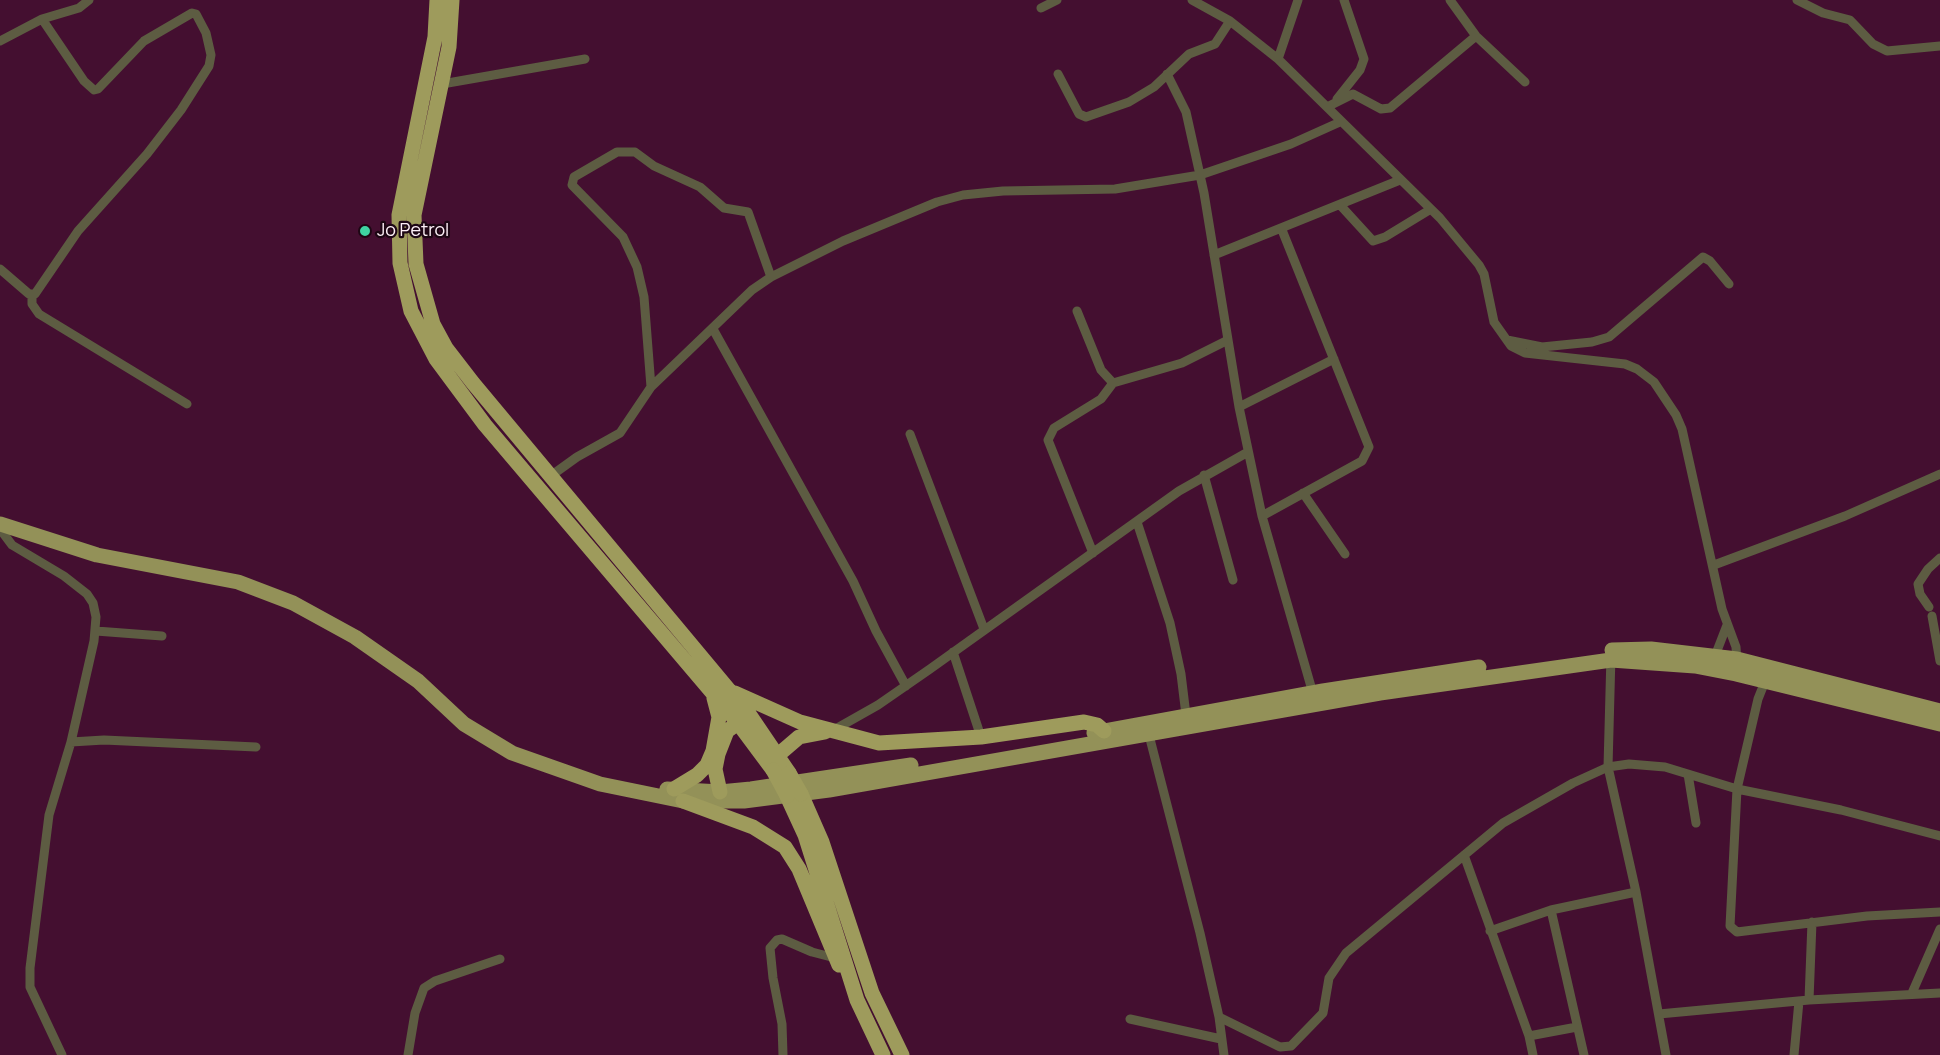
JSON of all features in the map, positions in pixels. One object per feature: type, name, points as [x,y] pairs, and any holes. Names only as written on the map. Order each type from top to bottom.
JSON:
[{"type":"highway","points":[[437,0],[435,37],[403,186],[398,239],[400,263],[411,311],[436,359],[485,425],[738,723],[794,795],[822,842],[872,993],[902,1055]]},
{"type":"highway","points":[[452,0],[452,28],[442,84],[416,198],[414,224],[416,264],[433,324],[446,348],[499,415],[552,475],[729,690],[778,754],[789,773],[805,835],[853,986],[864,1017],[883,1055]]},
{"type":"highway","points":[[485,425],[499,415]]},
{"type":"highway","points":[[729,690],[800,722],[879,743],[981,737],[1084,723],[1093,723],[1105,736]]},
{"type":"highway","points":[[712,692],[719,717],[713,751],[707,765],[678,795],[753,827],[785,847],[800,869],[835,958],[853,986]]},
{"type":"highway","points":[[720,792],[715,769],[718,754],[724,736],[738,723]]},
{"type":"highway","points":[[778,754],[799,737],[831,732]]},
{"type":"main road","points":[[0,526],[97,555],[238,582],[293,603],[355,637],[443,703],[464,724],[498,746],[561,769],[678,795],[744,801],[829,790],[1105,736],[1186,715],[1483,676],[1651,649],[1715,656],[1737,666],[1940,724]]},
{"type":"main road","points":[[1611,655],[1695,666],[1737,666]]},
{"type":"main road","points":[[1768,674],[1940,711]]},
{"type":"main road","points":[[678,795],[720,792],[1105,736],[1149,735],[1314,699]]},
{"type":"street","points":[[0,28],[3,39],[42,19],[70,11],[89,0]]},
{"type":"street","points":[[1041,8],[1057,0]]},
{"type":"street","points":[[1192,0],[1230,21],[1331,105],[1340,122],[1431,209],[1479,265],[1484,274],[1494,322],[1510,346],[1525,353],[1625,364],[1654,382],[1676,415],[1682,429],[1737,666]]},
{"type":"street","points":[[1278,59],[1298,0]]},
{"type":"street","points":[[1331,105],[1360,70],[1364,59],[1344,0]]},
{"type":"street","points":[[1450,0],[1476,36],[1526,82]]},
{"type":"street","points":[[1797,0],[1823,13],[1850,20],[1873,44],[1887,51],[1940,46]]},
{"type":"street","points":[[32,295],[35,294],[56,260],[83,224],[147,154],[181,110],[209,66],[211,55],[206,33],[196,14],[192,13],[144,41],[98,89],[92,90],[42,19]]},
{"type":"street","points":[[1058,74],[1079,114],[1086,117],[1129,102],[1154,87],[1189,54],[1215,44],[1230,21]]},
{"type":"street","points":[[1331,105],[1353,94],[1382,110],[1390,108],[1476,36]]},
{"type":"street","points":[[442,84],[585,59]]},
{"type":"street","points":[[1167,74],[1186,112],[1200,175],[1248,452],[1262,516],[1314,699]]},
{"type":"street","points":[[552,475],[577,457],[620,433],[651,387],[745,296],[771,277],[861,233],[952,198],[1003,191],[1115,189],[1200,175],[1291,144],[1340,122]]},
{"type":"street","points":[[651,387],[644,297],[637,267],[623,237],[572,185],[574,177],[617,152],[635,152],[654,166],[700,187],[724,208],[748,212],[771,277]]},
{"type":"street","points":[[1214,255],[1282,230],[1400,180]]},
{"type":"street","points":[[1341,206],[1373,241],[1385,237],[1431,209]]},
{"type":"street","points":[[1262,516],[1362,461],[1369,451],[1365,433],[1282,230]]},
{"type":"street","points":[[1505,339],[1542,347],[1609,338],[1703,257],[1710,261],[1729,284]]},
{"type":"street","points":[[0,269],[32,295]]},
{"type":"street","points":[[32,295],[32,304],[39,314],[187,404]]},
{"type":"street","points":[[1077,311],[1101,369],[1113,383]]},
{"type":"street","points":[[713,329],[853,581],[876,631],[906,686]]},
{"type":"street","points":[[1093,553],[1048,440],[1054,428],[1096,403],[1113,383],[1182,363],[1228,340]]},
{"type":"street","points":[[1239,407],[1334,359]]},
{"type":"street","points":[[910,434],[984,629]]},
{"type":"street","points":[[831,732],[906,686],[1204,475],[1248,452]]},
{"type":"street","points":[[1714,566],[1845,516],[1940,474]]},
{"type":"street","points":[[1204,475],[1233,580]]},
{"type":"street","points":[[1303,493],[1344,554]]},
{"type":"street","points":[[1137,522],[1170,623],[1186,715]]},
{"type":"street","points":[[0,526],[12,545],[64,576],[87,594],[93,603],[96,631],[71,742],[49,815],[30,968],[30,987],[62,1055]]},
{"type":"street","points":[[1940,558],[1928,569],[1918,584],[1920,594],[1930,612],[1940,661]]},
{"type":"street","points":[[1715,656],[1727,625]]},
{"type":"street","points":[[96,631],[162,636]]},
{"type":"street","points":[[953,652],[981,737]]},
{"type":"street","points":[[1611,655],[1608,767],[1636,892],[1666,1055]]},
{"type":"street","points":[[1768,674],[1758,699],[1737,789],[1730,926],[1737,932],[1812,922],[1940,912]]},
{"type":"street","points":[[1149,735],[1186,875],[1219,1017],[1224,1055]]},
{"type":"street","points":[[71,742],[104,740],[256,747]]},
{"type":"street","points":[[1219,1017],[1280,1047],[1291,1046],[1323,1013],[1329,978],[1346,953],[1522,810],[1608,767],[1645,765],[1688,774],[1737,789],[1830,807],[1940,836]]},
{"type":"street","points":[[1688,774],[1696,823]]},
{"type":"street","points":[[1464,855],[1529,1036],[1533,1055]]},
{"type":"street","points":[[1490,931],[1551,910],[1636,892]]},
{"type":"street","points":[[1551,910],[1584,1055]]},
{"type":"street","points":[[1809,1000],[1812,922]]},
{"type":"street","points":[[1912,993],[1940,929]]},
{"type":"street","points":[[783,1055],[782,1024],[770,948],[777,940],[782,939],[812,952],[835,958]]},
{"type":"street","points":[[408,1055],[415,1013],[424,988],[435,981],[500,959]]},
{"type":"street","points":[[1659,1014],[1809,1000],[1940,993]]},
{"type":"street","points":[[1794,1055],[1799,1001]]},
{"type":"street","points":[[1130,1019],[1221,1039]]},
{"type":"street","points":[[1529,1036],[1577,1028]]},
{"type":"place","name":"Jo Petrol","points":[[365,231]]}]
